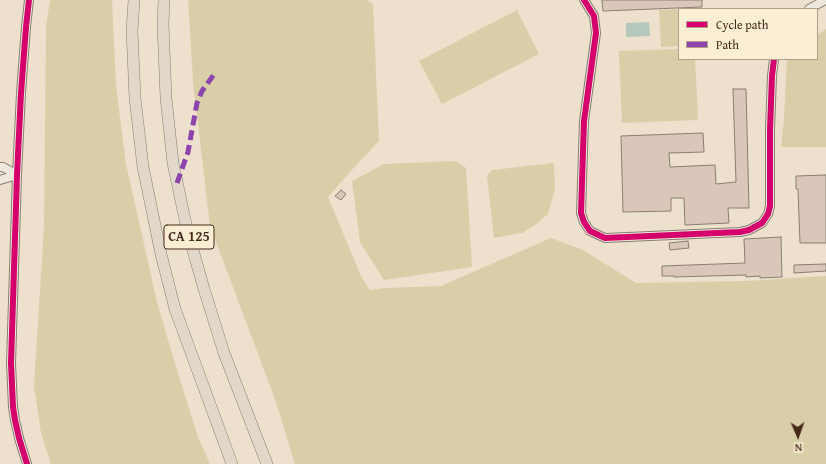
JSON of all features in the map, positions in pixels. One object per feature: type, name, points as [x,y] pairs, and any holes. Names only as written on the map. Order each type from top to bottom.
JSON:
[{"type":"highway","name":"CA 125","points":[[134,0],[132,31],[135,98],[143,167],[161,254],[175,309],[232,464]]},
{"type":"highway","name":"CA 125","points":[[164,0],[163,24],[166,98],[173,163],[186,228],[224,353],[267,464]]},
{"type":"street","points":[[27,464],[15,420],[11,363],[21,93],[29,0]]},
{"type":"street","points":[[584,0],[594,16],[596,33],[584,121],[581,212],[584,222],[590,231],[605,238],[740,232],[749,230],[762,223],[768,214],[770,206],[770,130],[774,60]]},
{"type":"street","points":[[811,8],[825,0]]},
{"type":"street","points":[[0,167],[3,167],[17,175]]},
{"type":"street","points":[[0,180],[17,175]]},
{"type":"shaded area","points":[[50,0],[112,0],[116,86],[126,164],[157,302],[198,437],[210,464],[51,464],[41,433],[34,386],[44,227],[46,27]]},
{"type":"shaded area","points":[[188,0],[367,0],[373,4],[379,141],[328,197],[361,276],[370,290],[441,286],[551,238],[583,250],[636,283],[745,281],[826,276],[826,464],[295,464],[276,402],[210,226],[193,81]]},
{"type":"shaded area","points":[[678,9],[678,46],[661,47],[659,10]]},
{"type":"shaded area","points":[[517,10],[539,54],[442,104],[419,61]]},
{"type":"shaded area","points":[[649,22],[650,36],[626,37],[626,23]]},
{"type":"shaded area","points":[[826,29],[826,147],[781,147],[787,60],[818,60],[818,34]]},
{"type":"shaded area","points":[[678,49],[678,60],[695,60],[698,120],[622,123],[619,51]]},
{"type":"shaded area","points":[[456,161],[466,168],[472,267],[384,280],[360,242],[352,181],[384,164]]},
{"type":"shaded area","points":[[554,163],[555,189],[548,214],[535,225],[522,233],[494,238],[487,176],[492,170]]},
{"type":"building","points":[[602,0],[702,0],[702,7],[603,11]]},
{"type":"building","points":[[733,89],[746,89],[749,208],[728,208],[729,223],[685,225],[684,198],[671,198],[671,211],[623,212],[621,136],[703,133],[704,152],[669,153],[670,167],[715,165],[716,184],[736,182]]},
{"type":"building","points":[[826,175],[826,243],[800,243],[798,189],[796,189],[796,176]]},
{"type":"building","points":[[341,190],[346,194],[341,200],[335,196]]},
{"type":"building","points":[[781,237],[782,277],[760,278],[760,276],[746,277],[746,275],[662,276],[662,266],[745,263],[744,239]]},
{"type":"building","points":[[688,241],[689,248],[670,250],[669,243]]},
{"type":"building","points":[[826,264],[826,271],[794,273],[794,265]]},
{"type":"marked path","points":[[177,183],[188,152],[197,103],[202,91],[215,73]]},
{"type":"cycle path","points":[[27,464],[15,420],[11,363],[21,93],[29,0]]},
{"type":"cycle path","points":[[584,0],[594,16],[596,33],[584,121],[581,213],[584,222],[590,231],[605,238],[740,232],[749,230],[762,223],[768,214],[770,206],[770,130],[774,60]]}]
